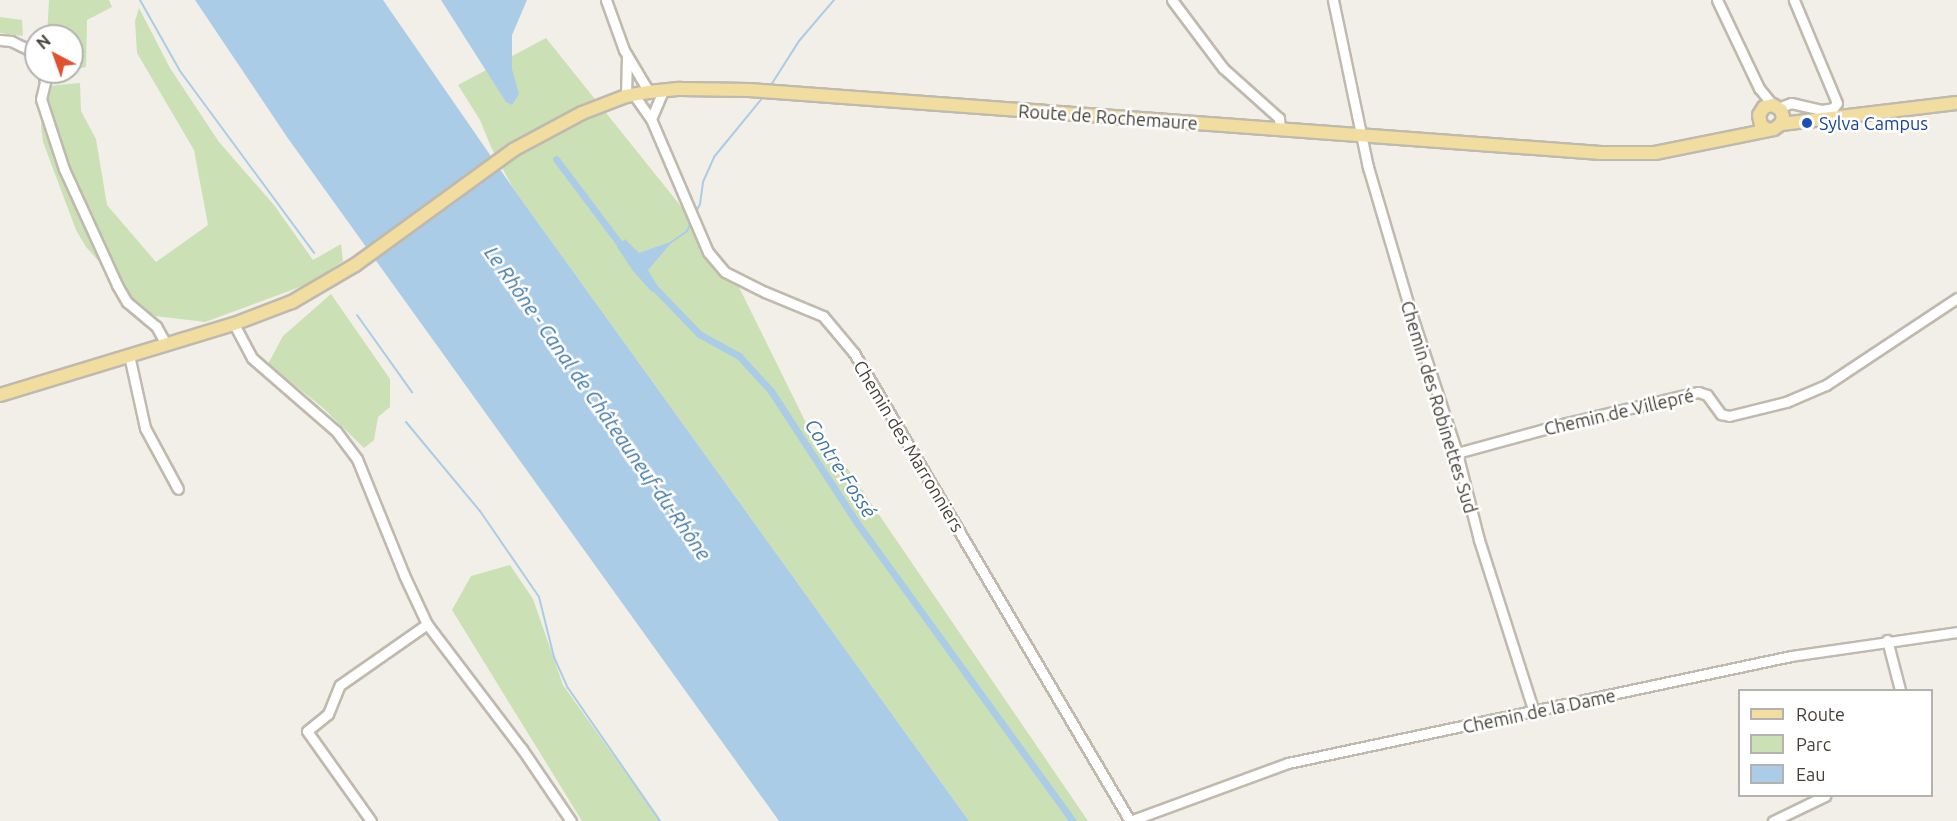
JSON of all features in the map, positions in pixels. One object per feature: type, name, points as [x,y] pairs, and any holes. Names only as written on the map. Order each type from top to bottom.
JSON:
[{"type":"main road","name":"Route de Rochemaure","points":[[0,395],[234,324],[292,302],[355,265],[513,150],[582,112],[630,95],[649,92],[749,90],[1628,153],[1655,153],[1715,142],[1776,128],[1772,113],[1715,142]]},
{"type":"main road","points":[[1772,113],[1825,120],[1920,106],[1957,104]]},
{"type":"street","points":[[606,0],[610,19],[627,55],[649,92]]},
{"type":"street","points":[[1172,0],[1223,68],[1279,118],[1280,129]]},
{"type":"street","name":"Chemin des Robinettes Sud","points":[[1333,0],[1361,135],[1403,288],[1457,453],[1479,540],[1534,712]]},
{"type":"street","points":[[1717,0],[1772,113],[1791,103],[1822,110],[1833,108],[1838,100],[1794,0]]},
{"type":"street","points":[[0,40],[11,41],[24,47]]},
{"type":"street","points":[[627,55],[630,95]]},
{"type":"street","points":[[45,84],[41,99],[45,116],[83,211],[127,302],[156,327],[166,344]]},
{"type":"street","points":[[651,119],[663,91]]},
{"type":"street","name":"Chemin des Marronniers","points":[[630,95],[651,119],[699,234],[708,252],[725,272],[765,292],[824,316],[854,352],[1130,821]]},
{"type":"street","name":"Chemin de Villepré","points":[[1457,453],[1691,393],[1707,395],[1720,414],[1729,416],[1786,402],[1826,385],[1861,364],[1957,298]]},
{"type":"street","points":[[234,324],[252,358],[336,431],[357,459],[404,575],[427,624],[522,749],[571,821]]},
{"type":"street","points":[[129,355],[145,428],[178,489]]},
{"type":"street","points":[[370,821],[307,731],[328,714],[340,685],[427,624]]},
{"type":"street","name":"Chemin de la Dame","points":[[1130,821],[1288,764],[1791,656],[1887,640],[1957,632]]},
{"type":"street","points":[[1887,640],[1900,689]]},
{"type":"street","points":[[1773,821],[1821,797]]},
{"type":"green space","points":[[49,0],[109,0],[112,7],[87,20],[86,67],[84,67],[84,24],[48,24]]},
{"type":"green space","points":[[139,8],[170,68],[219,142],[274,205],[313,260],[341,244],[343,261],[308,284],[205,322],[155,316],[131,297],[86,247],[76,230],[43,142],[41,126],[43,101],[48,86],[80,84],[81,111],[96,139],[107,205],[156,262],[208,225],[194,150],[137,53],[135,21]]},
{"type":"green space","points":[[0,17],[22,20],[23,36],[0,33]]},
{"type":"green space","points":[[546,38],[728,265],[814,439],[841,459],[1088,821],[969,821],[513,188],[491,147],[480,120],[458,85]]},
{"type":"green space","points":[[331,294],[390,379],[390,407],[378,417],[374,440],[364,448],[322,407],[268,364],[283,336]]},
{"type":"green space","points":[[510,565],[533,599],[563,685],[660,821],[582,821],[452,610],[471,576]]},
{"type":"water","name":"Le Rhône - Canal de Châteauneuf-du-Rhône","points":[[195,0],[383,0],[513,188],[969,821],[779,821],[287,137]]},
{"type":"water","points":[[441,0],[527,0],[512,35],[512,69],[519,94],[512,105],[506,102]]},
{"type":"water","points":[[625,239],[639,253],[673,241],[648,270],[658,287],[652,292],[633,271],[617,247]]},
{"type":"waterway","points":[[140,0],[180,71],[314,253]]},
{"type":"waterway","points":[[771,85],[799,41],[834,0]]},
{"type":"waterway","points":[[696,212],[700,204],[703,182],[714,157],[764,96]]},
{"type":"waterway","name":"Contre-Fossé","points":[[556,159],[625,251]]},
{"type":"waterway","points":[[670,243],[687,231],[690,225]]},
{"type":"waterway","name":"Contre-Fossé","points":[[650,283],[699,334],[739,356],[771,391],[857,523],[1073,821]]},
{"type":"waterway","points":[[357,315],[412,392]]},
{"type":"waterway","points":[[406,422],[480,511],[539,597],[554,657],[568,688],[660,821]]},
{"type":"place","name":"Sylva Campus","points":[[1807,123]]}]
